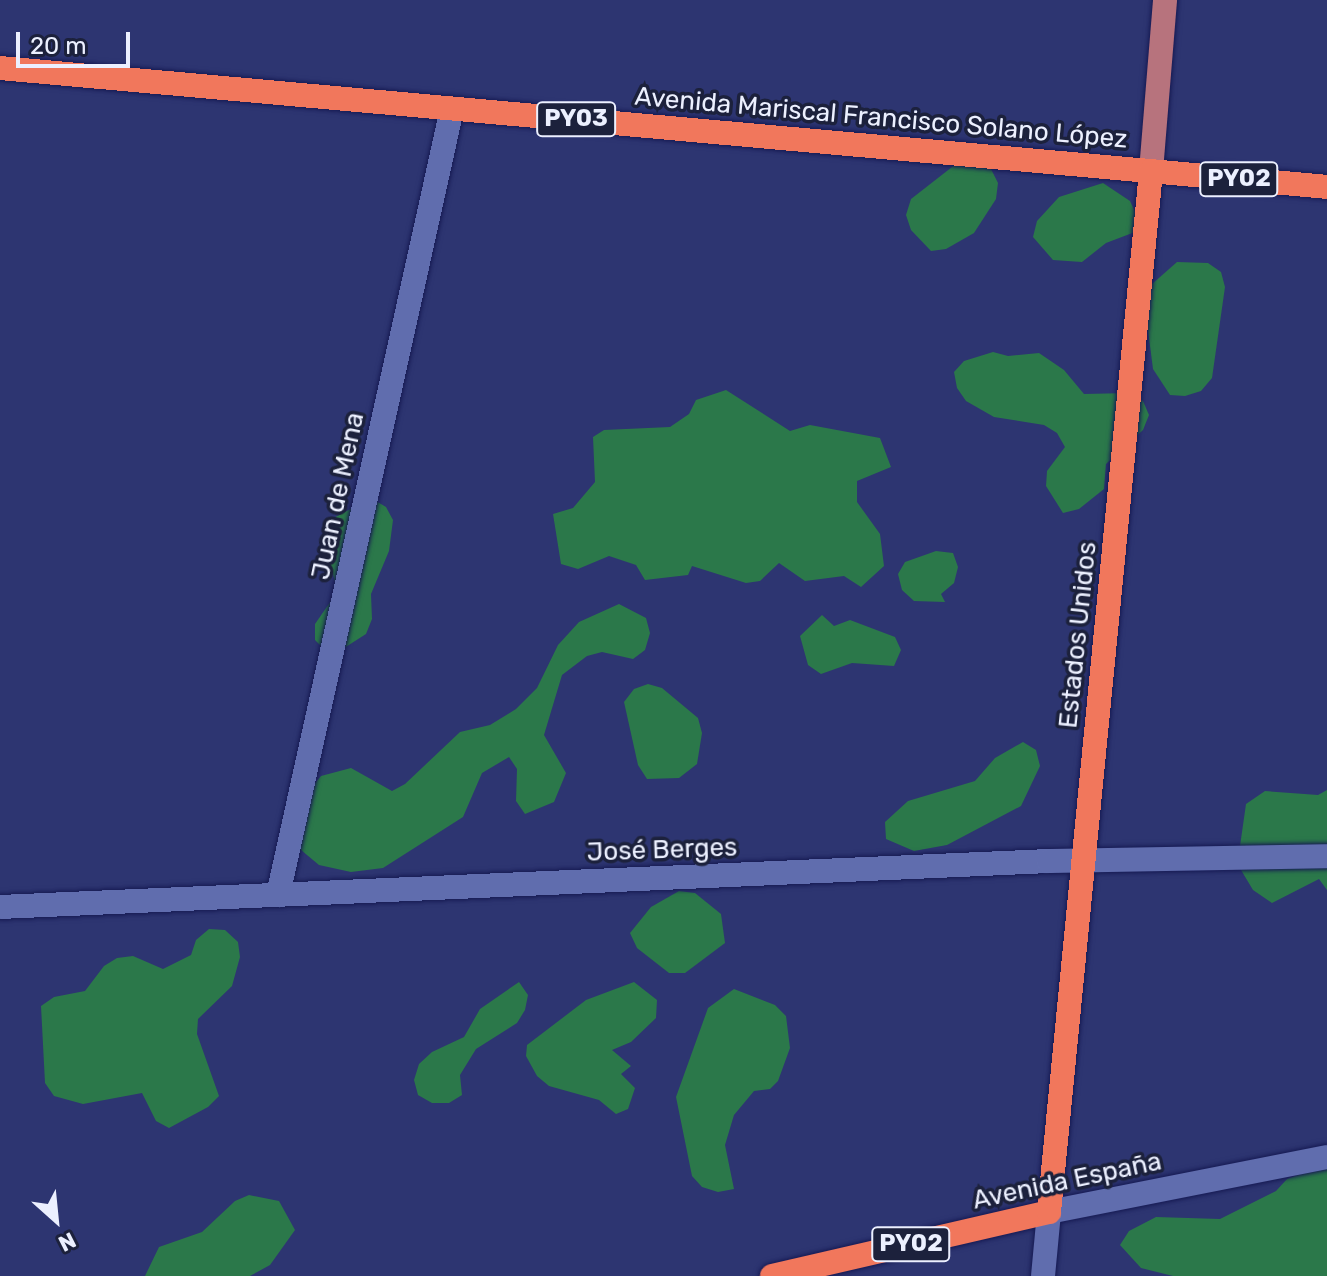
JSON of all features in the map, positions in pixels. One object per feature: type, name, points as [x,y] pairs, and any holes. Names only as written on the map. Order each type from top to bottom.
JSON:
[{"type":"highway","name":"Avenida Mariscal Francisco Solano López","points":[[0,68],[1327,187]]},
{"type":"highway","name":"Estados Unidos","points":[[1049,1212],[1151,171]]},
{"type":"highway","name":"Avenida España","points":[[772,1276],[1049,1212]]},
{"type":"main road","name":"Estados Unidos","points":[[1151,171],[1165,0]]},
{"type":"main road","points":[[1155,125],[1167,159],[1195,175]]},
{"type":"main road","points":[[1115,167],[1140,193],[1146,219]]},
{"type":"street","name":"Juan de Mena","points":[[278,895],[452,109]]},
{"type":"street","name":"José Berges","points":[[0,907],[1084,860],[1327,856]]},
{"type":"street","name":"Avenida España","points":[[1049,1212],[1327,1157]]},
{"type":"street","name":"Estados Unidos","points":[[1043,1276],[1049,1212]]},
{"type":"green space","points":[[961,160],[991,169],[998,183],[996,199],[974,233],[946,249],[931,251],[911,230],[906,215],[911,199]]},
{"type":"green space","points":[[1103,183],[1130,201],[1137,216],[1135,232],[1106,243],[1082,262],[1053,260],[1033,237],[1037,221],[1059,197]]},
{"type":"green space","points":[[1177,262],[1208,263],[1221,272],[1225,287],[1212,378],[1201,391],[1185,396],[1170,395],[1153,369],[1143,292]]},
{"type":"green space","points":[[993,352],[1008,356],[1039,353],[1064,370],[1084,394],[1129,393],[1143,401],[1149,415],[1143,430],[1106,464],[1104,489],[1079,509],[1063,513],[1046,486],[1047,471],[1065,447],[1057,433],[1044,425],[994,417],[966,401],[957,388],[954,372],[964,361]]},
{"type":"green space","points":[[726,390],[790,431],[810,425],[880,438],[891,467],[857,481],[857,502],[880,534],[884,566],[861,587],[844,576],[805,581],[779,563],[760,581],[746,583],[692,566],[688,575],[645,580],[636,565],[609,556],[578,569],[561,564],[553,514],[573,508],[595,482],[593,437],[604,430],[670,427],[689,414],[696,400]]},
{"type":"green space","points":[[371,498],[386,507],[393,520],[389,551],[371,594],[372,619],[366,634],[341,650],[325,650],[315,640],[315,624],[333,598],[335,582],[323,536],[328,521]]},
{"type":"green space","points":[[936,551],[953,553],[958,567],[954,583],[941,594],[945,602],[914,601],[902,590],[898,574],[905,562]]},
{"type":"green space","points":[[619,604],[646,618],[650,633],[645,650],[633,659],[602,652],[587,656],[562,675],[544,735],[566,773],[554,802],[525,814],[516,801],[517,769],[509,757],[482,773],[463,817],[383,868],[351,872],[319,865],[295,845],[301,800],[321,776],[351,768],[392,791],[405,784],[460,732],[490,725],[516,709],[537,688],[558,645],[579,622]]},
{"type":"green space","points":[[822,615],[834,626],[850,620],[895,637],[901,650],[894,666],[852,663],[821,674],[808,665],[800,636]]},
{"type":"green space","points":[[648,684],[662,688],[698,718],[702,733],[697,764],[679,778],[647,779],[638,765],[624,702],[634,689]]},
{"type":"green space","points":[[1023,742],[1036,750],[1040,766],[1021,806],[947,845],[914,851],[886,839],[885,822],[908,801],[975,781],[995,758]]},
{"type":"green space","points":[[1327,790],[1327,890],[1319,879],[1272,903],[1253,890],[1241,870],[1239,853],[1246,804],[1265,791],[1318,795]]},
{"type":"green space","points":[[679,891],[695,893],[721,914],[725,943],[685,973],[669,973],[637,948],[630,933],[651,907]]},
{"type":"green space","points":[[209,929],[225,930],[238,942],[240,957],[232,986],[198,1019],[197,1034],[219,1096],[208,1107],[169,1128],[156,1121],[142,1093],[83,1104],[54,1096],[45,1083],[41,1006],[54,997],[85,991],[104,966],[117,958],[133,956],[163,969],[191,955],[196,940]]},
{"type":"green space","points":[[519,982],[528,995],[525,1010],[517,1023],[476,1049],[460,1075],[462,1095],[449,1103],[432,1103],[418,1095],[414,1080],[419,1064],[432,1052],[464,1037],[480,1009]]},
{"type":"green space","points":[[634,982],[657,1000],[656,1018],[631,1042],[612,1050],[631,1066],[621,1074],[635,1088],[628,1109],[616,1114],[599,1100],[549,1086],[537,1076],[526,1056],[527,1045],[586,1000]]},
{"type":"green space","points":[[734,989],[775,1005],[786,1016],[790,1048],[778,1081],[770,1089],[754,1091],[734,1115],[725,1145],[734,1189],[718,1192],[702,1187],[692,1176],[676,1097],[708,1008]]},
{"type":"green space","points":[[1318,1168],[1327,1169],[1327,1276],[1173,1276],[1141,1268],[1120,1245],[1129,1231],[1156,1217],[1220,1219],[1276,1191],[1287,1179]]},
{"type":"green space","points":[[249,1195],[279,1201],[295,1230],[270,1265],[250,1276],[145,1276],[159,1247],[202,1232],[235,1201]]}]
